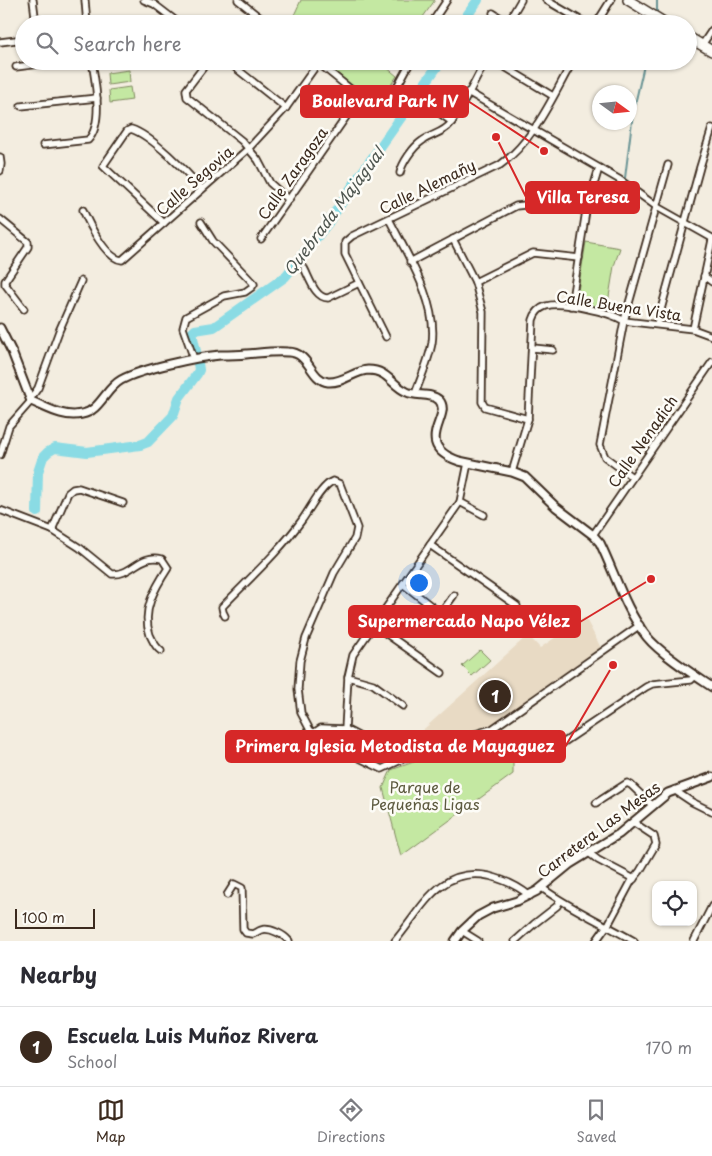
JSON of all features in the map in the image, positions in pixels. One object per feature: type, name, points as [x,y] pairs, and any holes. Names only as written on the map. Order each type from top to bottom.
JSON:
[{"type":"main road","points":[[628,0],[652,15]]},
{"type":"main road","points":[[697,42],[712,51]]},
{"type":"street","points":[[33,0],[35,15]]},
{"type":"street","points":[[84,0],[86,15]]},
{"type":"street","points":[[144,0],[154,4],[168,15]]},
{"type":"street","points":[[238,0],[257,15]]},
{"type":"street","points":[[437,15],[447,0]]},
{"type":"street","points":[[513,15],[521,0]]},
{"type":"street","points":[[546,0],[572,15]]},
{"type":"street","points":[[602,15],[611,0]]},
{"type":"street","points":[[702,45],[712,30]]},
{"type":"street","points":[[0,42],[15,40]]},
{"type":"street","points":[[43,146],[88,140],[94,132],[97,112],[93,70]]},
{"type":"street","points":[[201,70],[186,90],[188,98],[248,148],[258,160],[270,183],[289,200]]},
{"type":"street","points":[[238,70],[286,108]]},
{"type":"street","name":"Calle Segovia","points":[[83,210],[97,238],[113,257],[119,260],[125,258],[248,148],[286,108],[312,70]]},
{"type":"street","points":[[327,70],[371,105],[380,106],[398,88],[407,70]]},
{"type":"street","points":[[400,173],[401,168],[417,145],[442,131],[452,122],[481,70]]},
{"type":"street","points":[[510,70],[553,96]]},
{"type":"street","name":"Calle Alemañy","points":[[386,337],[344,254],[345,242],[352,236],[500,164],[512,156],[533,130],[568,70]]},
{"type":"street","points":[[468,92],[620,180],[657,207],[712,239],[693,329]]},
{"type":"street","name":"Calle Zaragoza","points":[[261,239],[360,97]]},
{"type":"street","points":[[21,106],[96,98]]},
{"type":"street","points":[[441,114],[452,122]]},
{"type":"street","points":[[657,324],[684,221],[712,128]]},
{"type":"street","points":[[164,223],[103,166],[128,131],[131,129],[139,133],[161,149],[202,189]]},
{"type":"street","points":[[0,157],[2,164],[0,171]]},
{"type":"street","points":[[632,477],[605,457],[600,445],[624,321],[668,165]]},
{"type":"street","points":[[570,306],[586,211],[599,168]]},
{"type":"street","points":[[410,262],[506,211],[526,204],[544,203],[586,211]]},
{"type":"street","points":[[0,219],[28,242],[28,248],[5,281],[5,284],[24,309]]},
{"type":"street","points":[[389,219],[428,299],[433,324],[430,349],[415,394]]},
{"type":"street","points":[[194,359],[183,328],[186,317],[204,309],[224,296],[245,292],[254,284],[213,241],[200,222]]},
{"type":"street","points":[[453,239],[475,282],[481,301],[484,323],[482,402],[485,407],[528,419]]},
{"type":"street","points":[[475,282],[533,252],[579,258]]},
{"type":"street","points":[[304,268],[317,294],[323,298],[328,298],[359,283]]},
{"type":"street","points":[[704,276],[712,282]]},
{"type":"street","points":[[0,454],[2,441],[13,421],[31,400],[38,388],[59,331],[81,281]]},
{"type":"street","name":"Calle Buena Vista","points":[[512,472],[528,419],[533,320],[538,312],[548,306],[570,306],[603,313],[624,321],[693,329],[712,336]]},
{"type":"street","points":[[0,328],[12,352],[31,400],[60,414],[69,416],[84,414],[95,407],[114,384],[126,378],[141,372],[219,355],[295,352],[302,356],[319,378],[325,381],[340,380],[364,371],[378,371],[386,375],[405,391],[434,396],[439,400],[442,407],[434,435],[436,443],[447,456],[468,463],[512,472],[525,478],[556,507],[593,535],[600,544],[626,601],[651,641],[712,687]]},
{"type":"street","points":[[533,348],[553,350]]},
{"type":"street","name":"Calle Nenadich","points":[[593,535],[712,362]]},
{"type":"street","points":[[468,463],[460,502],[353,655],[348,677],[343,750],[382,770],[424,749],[492,729],[640,625]]},
{"type":"street","points":[[225,616],[222,612],[222,606],[288,538],[329,482],[333,481],[340,484],[356,523],[356,533],[334,573],[306,638],[298,689],[301,713],[307,727],[321,737],[344,740]]},
{"type":"street","points":[[52,530],[70,490],[76,488],[123,503]]},
{"type":"street","points":[[460,502],[484,515]]},
{"type":"street","points":[[0,510],[52,530],[80,548],[112,574],[119,574],[146,559],[158,558],[165,562],[168,568],[161,578],[147,610],[148,629],[155,645],[161,651]]},
{"type":"street","points":[[430,545],[517,606]]},
{"type":"street","points":[[403,584],[440,613]]},
{"type":"street","points":[[428,631],[454,595]]},
{"type":"street","points":[[374,625],[442,673]]},
{"type":"street","points":[[542,757],[646,687],[652,684],[691,680],[695,676]]},
{"type":"street","points":[[348,677],[373,684],[403,706]]},
{"type":"street","points":[[315,732],[321,728],[345,729],[362,738]]},
{"type":"street","name":"Carretera Las Mesas","points":[[454,941],[462,931],[485,912],[530,896],[570,864],[609,842],[652,805],[674,790],[712,777]]},
{"type":"street","points":[[596,803],[626,784],[631,785],[652,805]]},
{"type":"street","points":[[674,790],[712,812]]},
{"type":"street","points":[[596,941],[656,844],[655,837],[633,822]]},
{"type":"street","points":[[590,853],[598,860],[634,879]]},
{"type":"street","points":[[395,941],[423,902],[439,887],[458,876],[482,875],[504,880],[515,884],[530,896]]},
{"type":"street","points":[[227,895],[234,884],[242,888],[243,929],[246,932],[253,934],[262,929],[269,930],[284,936],[289,941]]},
{"type":"street","points":[[542,888],[560,901],[634,941]]},
{"type":"street","points":[[515,941],[557,906],[560,901]]},
{"type":"street","points":[[694,941],[712,906]]},
{"type":"street","points":[[706,919],[712,922]]},
{"type":"street","points":[[462,931],[478,941]]},
{"type":"shaded area","points":[[585,617],[601,648],[495,723],[420,748],[415,737],[528,635],[540,648]]},
{"type":"green space","points":[[301,0],[435,0],[424,15],[294,15]]},
{"type":"green space","points":[[129,70],[130,82],[108,85],[107,73]]},
{"type":"green space","points":[[333,70],[390,70],[397,76],[377,104]]},
{"type":"green space","points":[[130,87],[132,100],[110,103],[109,90]]},
{"type":"green space","points":[[586,242],[620,248],[614,266],[607,309],[576,303]]},
{"type":"green space","points":[[480,650],[490,660],[472,676],[462,666]]},
{"type":"green space","name":"Parque de Pequeñas Ligas","points":[[507,729],[513,748],[513,774],[401,856],[383,788],[391,770]]},
{"type":"waterway","name":"Quebrada Majagual","points":[[467,15],[478,0]]},
{"type":"waterway","points":[[657,0],[657,14]]},
{"type":"waterway","name":"Quebrada Majagual","points":[[197,356],[192,333],[195,330],[214,327],[285,277],[328,223],[435,70]]},
{"type":"waterway","points":[[625,178],[633,113],[643,70]]},
{"type":"waterway","name":"Quebrada Majagual","points":[[37,512],[38,472],[43,457],[48,452],[55,448],[87,452],[140,445],[148,442],[173,416],[179,398],[199,370],[198,363]]},
{"type":"place","name":"Villa Teresa","points":[[496,137]]},
{"type":"place","name":"Boulevard Park IV","points":[[544,151]]},
{"type":"place","name":"Supermercado Napo Vélez","points":[[651,579]]},
{"type":"place","name":"Primera Iglesia Metodista de Mayaguez","points":[[613,665]]},
{"type":"place","name":"Escuela Luis Muñoz Rivera","points":[[495,696]]}]
